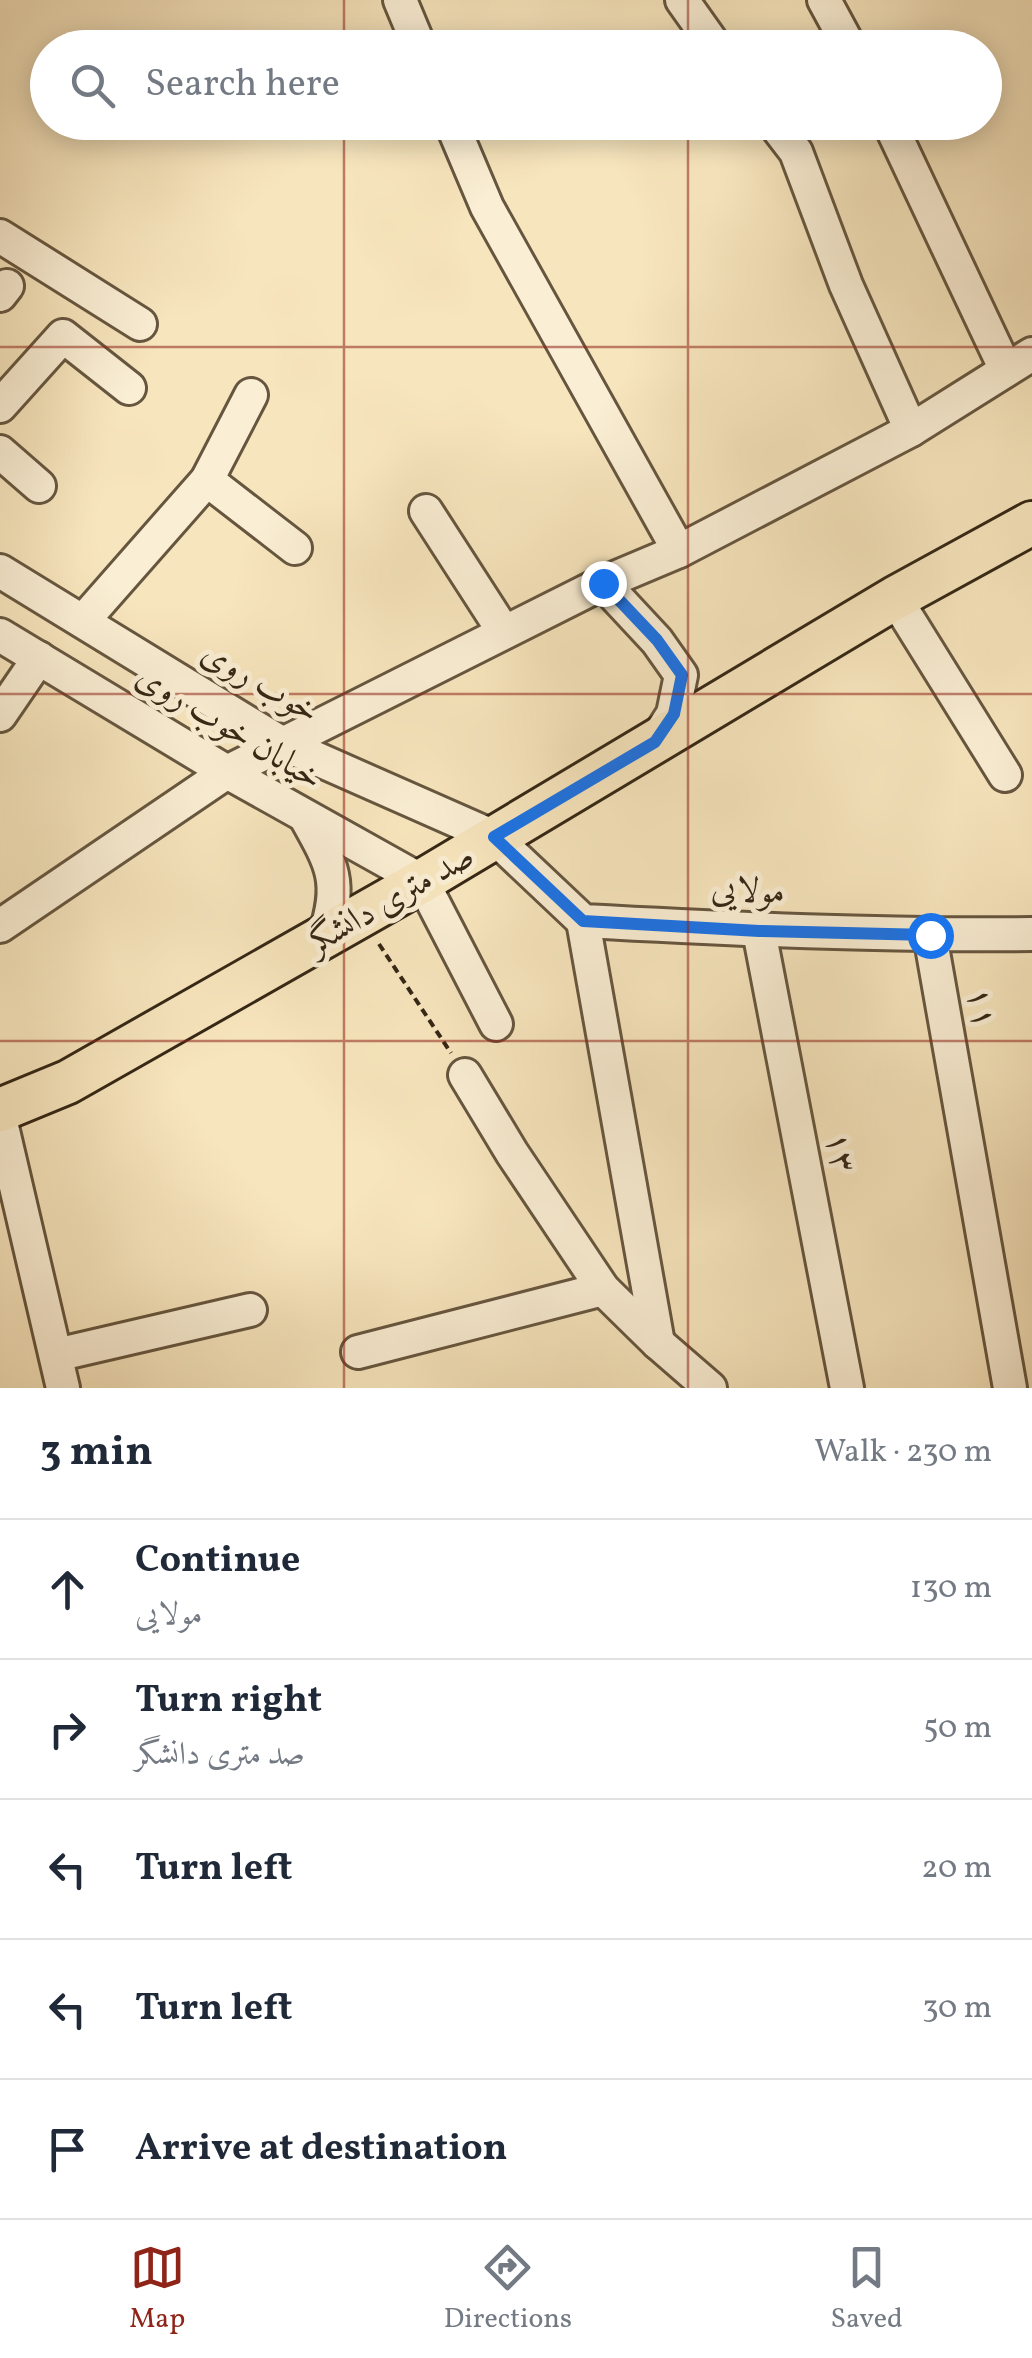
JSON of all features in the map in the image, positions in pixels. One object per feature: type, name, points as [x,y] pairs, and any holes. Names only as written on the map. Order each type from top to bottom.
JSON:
[{"type":"main road","name":"صد متری دانشگر","points":[[0,1110],[68,1082],[422,881],[894,598],[1032,523]]},
{"type":"street","points":[[400,0],[412,30]]},
{"type":"street","points":[[682,0],[703,30]]},
{"type":"street","points":[[824,0],[840,30]]},
{"type":"street","points":[[459,140],[486,207],[679,551]]},
{"type":"street","points":[[787,140],[796,152],[846,285],[912,430]]},
{"type":"street","points":[[0,926],[227,772],[603,583],[679,551],[912,430],[1019,362],[899,140]]},
{"type":"street","points":[[0,236],[140,324]]},
{"type":"street","points":[[1,403],[63,336],[128,388]]},
{"type":"street","points":[[83,620],[207,480],[250,395]]},
{"type":"street","points":[[0,452],[39,486]]},
{"type":"street","points":[[207,480],[295,548]]},
{"type":"street","points":[[426,512],[504,632]]},
{"type":"street","name":"خوب روی","points":[[0,570],[281,743],[494,837]]},
{"type":"street","points":[[603,583],[657,640],[682,675],[674,714],[655,742]]},
{"type":"street","points":[[894,598],[1005,775]]},
{"type":"street","name":"خیابان خوب روی","points":[[0,635],[227,772],[422,881]]},
{"type":"street","points":[[0,715],[39,658]]},
{"type":"street","points":[[306,818],[326,855],[335,884],[333,909],[342,926]]},
{"type":"street","points":[[494,837],[583,921],[658,1344]]},
{"type":"street","points":[[422,881],[496,1024]]},
{"type":"street","name":"مولایی","points":[[583,921],[759,931],[1032,934]]},
{"type":"street","name":"۱۳","points":[[759,931],[846,1388]]},
{"type":"street","name":"۱۱","points":[[930,935],[1010,1388]]},
{"type":"street","points":[[465,1074],[603,1289],[697,1386]]},
{"type":"street","points":[[0,1118],[63,1388]]},
{"type":"street","points":[[358,1352],[603,1289]]},
{"type":"street","points":[[56,1354],[250,1310]]},
{"type":"path","points":[[342,926],[465,1074]]},
{"type":"route","points":[[603,583],[657,640],[682,675],[674,714],[655,742],[494,837],[583,921],[930,935]]}]
